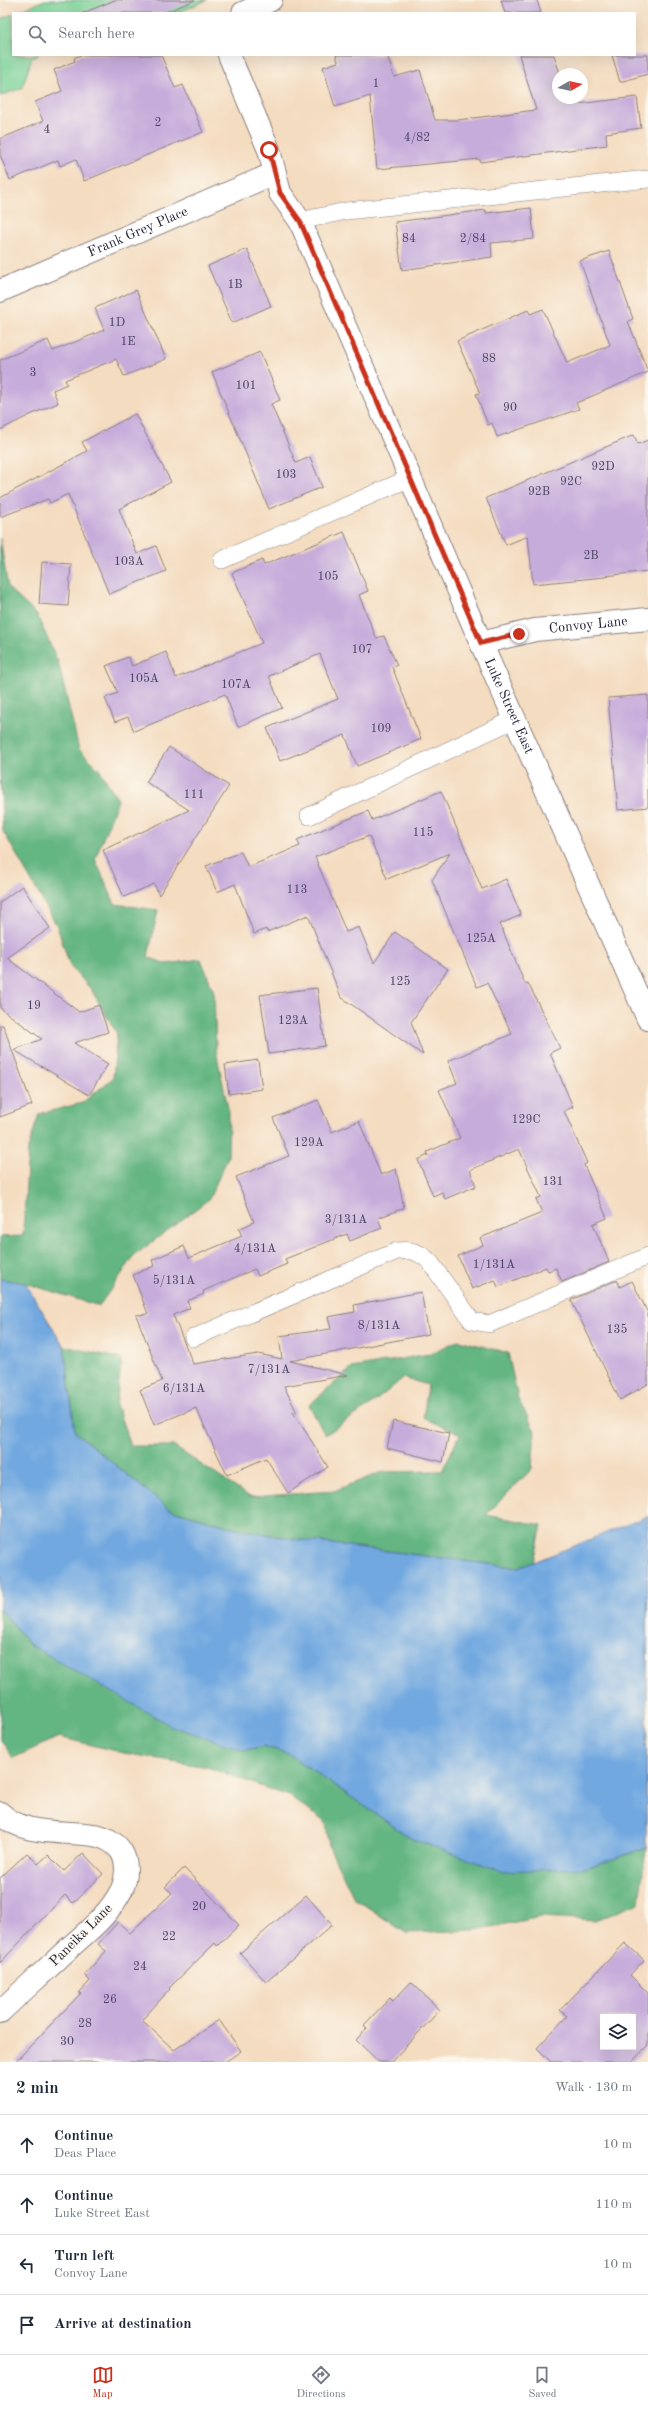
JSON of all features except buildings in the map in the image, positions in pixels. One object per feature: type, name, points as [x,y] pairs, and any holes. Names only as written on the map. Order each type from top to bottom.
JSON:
[{"type":"street","points":[[245,12],[271,0]]},
{"type":"street","name":"Luke Street East","points":[[229,56],[269,150],[280,193],[300,221],[481,643],[646,1011]]},
{"type":"street","name":"Frank Grey Place","points":[[0,291],[275,173]]},
{"type":"street","name":"Convoy Lane","points":[[481,643],[535,630],[648,619]]},
{"type":"street","name":"Paneika Lane","points":[[0,1813],[6,1819],[27,1828],[95,1835],[110,1841],[118,1847],[123,1855],[126,1877],[120,1893],[105,1915],[0,2012]]},
{"type":"lane","points":[[300,221],[346,211],[648,179]]},
{"type":"lane","points":[[222,560],[410,478]]},
{"type":"lane","points":[[309,816],[515,719]]},
{"type":"lane","points":[[193,1338],[397,1251],[414,1251],[423,1255],[430,1262],[472,1321],[489,1324],[648,1256]]},
{"type":"green space","points":[[45,0],[115,0],[86,12],[17,12]]},
{"type":"green space","points":[[161,0],[207,0],[179,12],[166,12]]},
{"type":"green space","points":[[12,14],[12,56],[37,56],[32,58],[22,88],[0,96],[0,19]]},
{"type":"green space","points":[[0,538],[8,588],[37,615],[58,662],[79,749],[99,769],[118,800],[95,859],[115,904],[158,910],[148,957],[166,964],[201,959],[214,992],[216,1051],[229,1113],[228,1157],[209,1199],[135,1255],[99,1306],[25,1283],[0,1279],[0,1237],[23,1236],[28,1149],[39,1114],[82,1103],[113,1078],[117,1034],[91,989],[70,966],[57,926],[3,831],[0,770]]},
{"type":"green space","points":[[459,1340],[508,1353],[518,1399],[535,1431],[532,1469],[486,1515],[542,1525],[534,1562],[519,1568],[286,1538],[230,1527],[169,1509],[75,1432],[64,1346],[122,1359],[116,1405],[131,1446],[173,1446],[250,1497],[334,1491],[382,1472],[442,1471],[460,1434],[423,1418],[428,1385],[403,1378],[372,1404],[325,1435],[309,1405],[352,1368],[429,1354]]},
{"type":"green space","points":[[0,1608],[30,1645],[245,1750],[264,1746],[289,1754],[412,1839],[585,1868],[646,1848],[639,1903],[596,1920],[541,1917],[475,1930],[406,1933],[354,1898],[329,1847],[326,1823],[291,1797],[207,1767],[124,1753],[59,1737],[13,1758],[0,1739]]},
{"type":"water","points":[[0,1279],[25,1283],[64,1346],[75,1432],[169,1509],[230,1527],[286,1538],[519,1568],[648,1516],[646,1848],[585,1868],[502,1871],[412,1839],[289,1754],[264,1746],[245,1750],[173,1727],[30,1645],[0,1608]]},
{"type":"route","points":[[269,150],[280,193],[300,221],[481,643],[519,634]]}]
